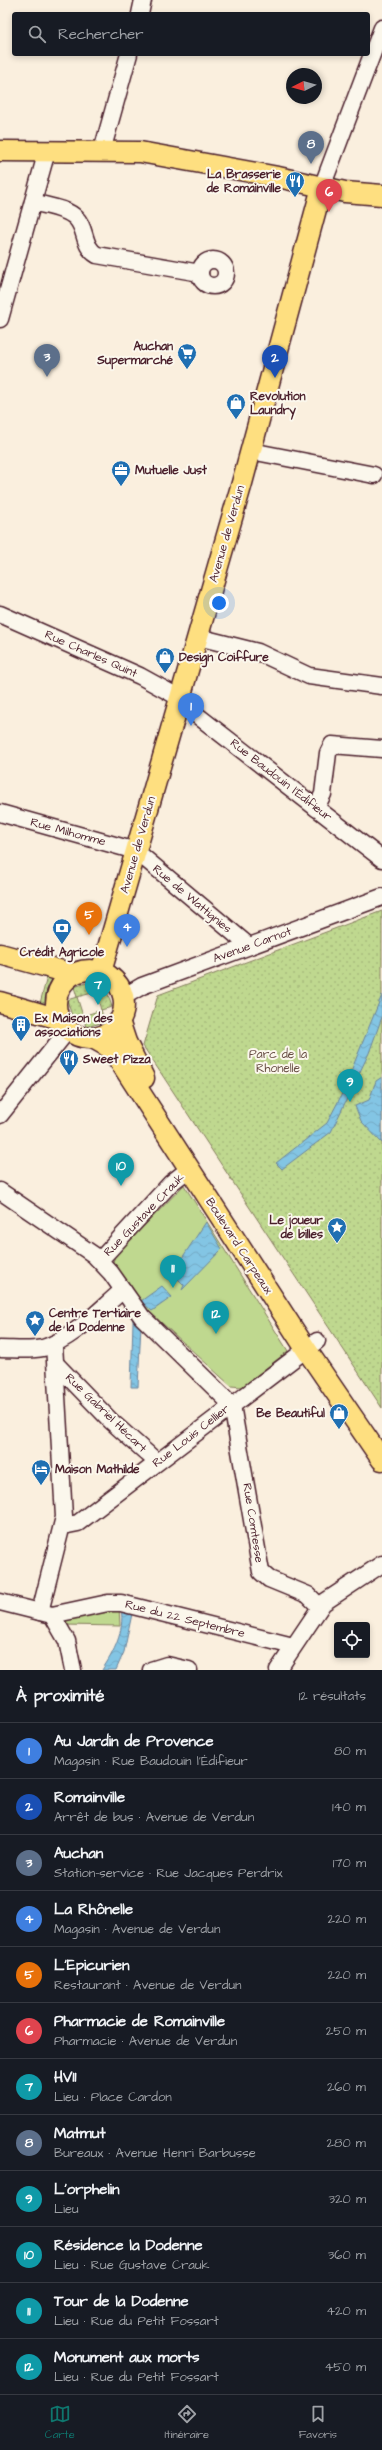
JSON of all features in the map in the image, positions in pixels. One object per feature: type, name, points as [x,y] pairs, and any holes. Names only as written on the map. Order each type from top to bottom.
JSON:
[{"type":"main road","points":[[0,151],[102,151],[158,155],[354,194],[382,195]]},
{"type":"main road","name":"Avenue de Verdun","points":[[101,972],[251,451],[322,187]]},
{"type":"main road","points":[[0,954],[73,974]]},
{"type":"main road","points":[[0,1002],[64,1024],[81,1037],[93,1038],[109,1032],[119,1021],[123,1009],[123,997],[116,982],[101,972],[87,970],[73,974],[63,983],[58,994],[56,1006],[64,1024]]},
{"type":"main road","name":"Boulevard Carpeaux","points":[[119,1021],[128,1046],[150,1086],[382,1460]]},
{"type":"main road","name":"Boulevard Carpeaux","points":[[93,1038],[107,1046],[115,1054],[189,1169],[312,1345],[382,1441]]},
{"type":"street","points":[[141,12],[144,0]]},
{"type":"street","points":[[322,187],[382,28]]},
{"type":"street","points":[[102,151],[127,56]]},
{"type":"street","points":[[0,319],[47,151]]},
{"type":"street","points":[[33,202],[73,215],[79,222],[88,248],[96,255],[200,273]]},
{"type":"street","points":[[251,451],[374,475]]},
{"type":"street","name":"Rue Charles Quint","points":[[0,614],[140,676],[179,700]]},
{"type":"street","points":[[198,637],[258,652],[309,676],[382,686]]},
{"type":"street","name":"Rue Baudouin l'Édifieur","points":[[179,700],[382,859]]},
{"type":"street","points":[[316,808],[324,794],[328,753],[332,746],[382,749]]},
{"type":"street","name":"Rue Milhomme","points":[[0,813],[136,851]]},
{"type":"street","name":"Rue de Wattignies","points":[[136,851],[248,946]]},
{"type":"street","name":"Avenue Carnot","points":[[123,997],[142,986],[382,897]]},
{"type":"street","points":[[0,1114],[64,1024]]},
{"type":"street","name":"Rue Gustave Crauk","points":[[100,1260],[174,1180],[189,1169]]},
{"type":"street","points":[[0,1191],[100,1260],[142,1317],[232,1405]]},
{"type":"street","points":[[0,1349],[38,1349],[54,1344],[71,1333],[123,1290]]},
{"type":"street","points":[[46,1614],[63,1526],[54,1344]]},
{"type":"street","name":"Rue Louis Cellier","points":[[63,1526],[78,1523],[312,1345]]},
{"type":"street","name":"Rue Gabriel Hécart","points":[[56,1364],[111,1421],[157,1462]]},
{"type":"street","name":"Rue Comtesse","points":[[232,1405],[261,1572],[269,1580],[308,1595],[320,1607]]},
{"type":"street","points":[[278,1670],[320,1607],[382,1564]]},
{"type":"street","points":[[0,1602],[46,1614],[65,1637],[73,1669]]},
{"type":"street","name":"Rue du 22 Septembre","points":[[46,1614],[108,1603],[121,1603],[293,1646]]},
{"type":"street","points":[[156,1668],[170,1665],[189,1670]]},
{"type":"green space","name":"Parc de la Rhonelle","points":[[382,911],[382,1408],[143,1046],[158,995]]},
{"type":"green space","points":[[48,973],[55,982],[53,991],[49,1001],[43,1006],[39,1007]]},
{"type":"green space","points":[[93,981],[96,992],[77,997],[74,987]]},
{"type":"green space","points":[[106,988],[112,1007],[101,1010],[96,992]]},
{"type":"green space","points":[[77,997],[83,1016],[73,1019],[67,1000]]},
{"type":"green space","points":[[101,1010],[105,1022],[86,1027],[83,1016]]},
{"type":"green space","points":[[184,1185],[288,1351],[242,1387],[231,1386],[139,1302],[130,1285],[113,1262],[115,1256]]},
{"type":"green space","points":[[119,1606],[120,1626],[64,1625],[59,1616]]},
{"type":"water","points":[[382,995],[382,1017],[369,1053],[331,1132],[282,1169],[276,1163],[327,1123],[340,1098]]},
{"type":"water","points":[[382,1077],[382,1143],[361,1121],[355,1106],[369,1100],[376,1081]]},
{"type":"water","points":[[206,1222],[222,1249],[182,1290],[184,1285],[177,1278],[168,1279]]},
{"type":"water","points":[[162,1286],[172,1297],[152,1311],[141,1301]]},
{"type":"water","points":[[131,1313],[141,1325],[138,1387],[131,1387],[133,1321]]},
{"type":"water","points":[[121,1609],[133,1609],[124,1652],[116,1670],[102,1670],[118,1641],[122,1617]]},
{"type":"place","name":"Matmut","points":[[311,164]]},
{"type":"place","name":"La Brasserie de Romainville","points":[[295,198]]},
{"type":"place","name":"Pharmacie de Romainville","points":[[329,212]]},
{"type":"place","name":"Auchan Supermarché","points":[[187,370]]},
{"type":"place","name":"Auchan","points":[[47,377]]},
{"type":"place","name":"Romainville","points":[[275,378]]},
{"type":"place","name":"Revolution Laundry","points":[[236,420]]},
{"type":"place","name":"Mutuelle Just","points":[[121,487]]},
{"type":"place","name":"Design Coiffure","points":[[165,674]]},
{"type":"place","name":"Au Jardin de Provence","points":[[191,726]]},
{"type":"place","name":"L'Epicurien","points":[[89,935]]},
{"type":"place","name":"Crédit Agricole","points":[[62,945]]},
{"type":"place","name":"La Rhônelle","points":[[127,947]]},
{"type":"place","name":"HV11","points":[[98,1005]]},
{"type":"place","name":"Ex Maison des associations","points":[[21,1042]]},
{"type":"place","name":"Sweet Pizza","points":[[69,1076]]},
{"type":"place","name":"L'orphelin","points":[[350,1102]]},
{"type":"place","name":"Résidence la Dodenne","points":[[121,1186]]},
{"type":"place","name":"Le joueur de billes","points":[[337,1244]]},
{"type":"place","name":"Tour de la Dodenne","points":[[173,1288]]},
{"type":"place","name":"Monument aux morts","points":[[216,1334]]},
{"type":"place","name":"Centre Tertiaire de la Dodenne","points":[[35,1337]]},
{"type":"place","name":"Be Beautiful","points":[[339,1430]]},
{"type":"place","name":"Maison Mathilde","points":[[41,1486]]}]
